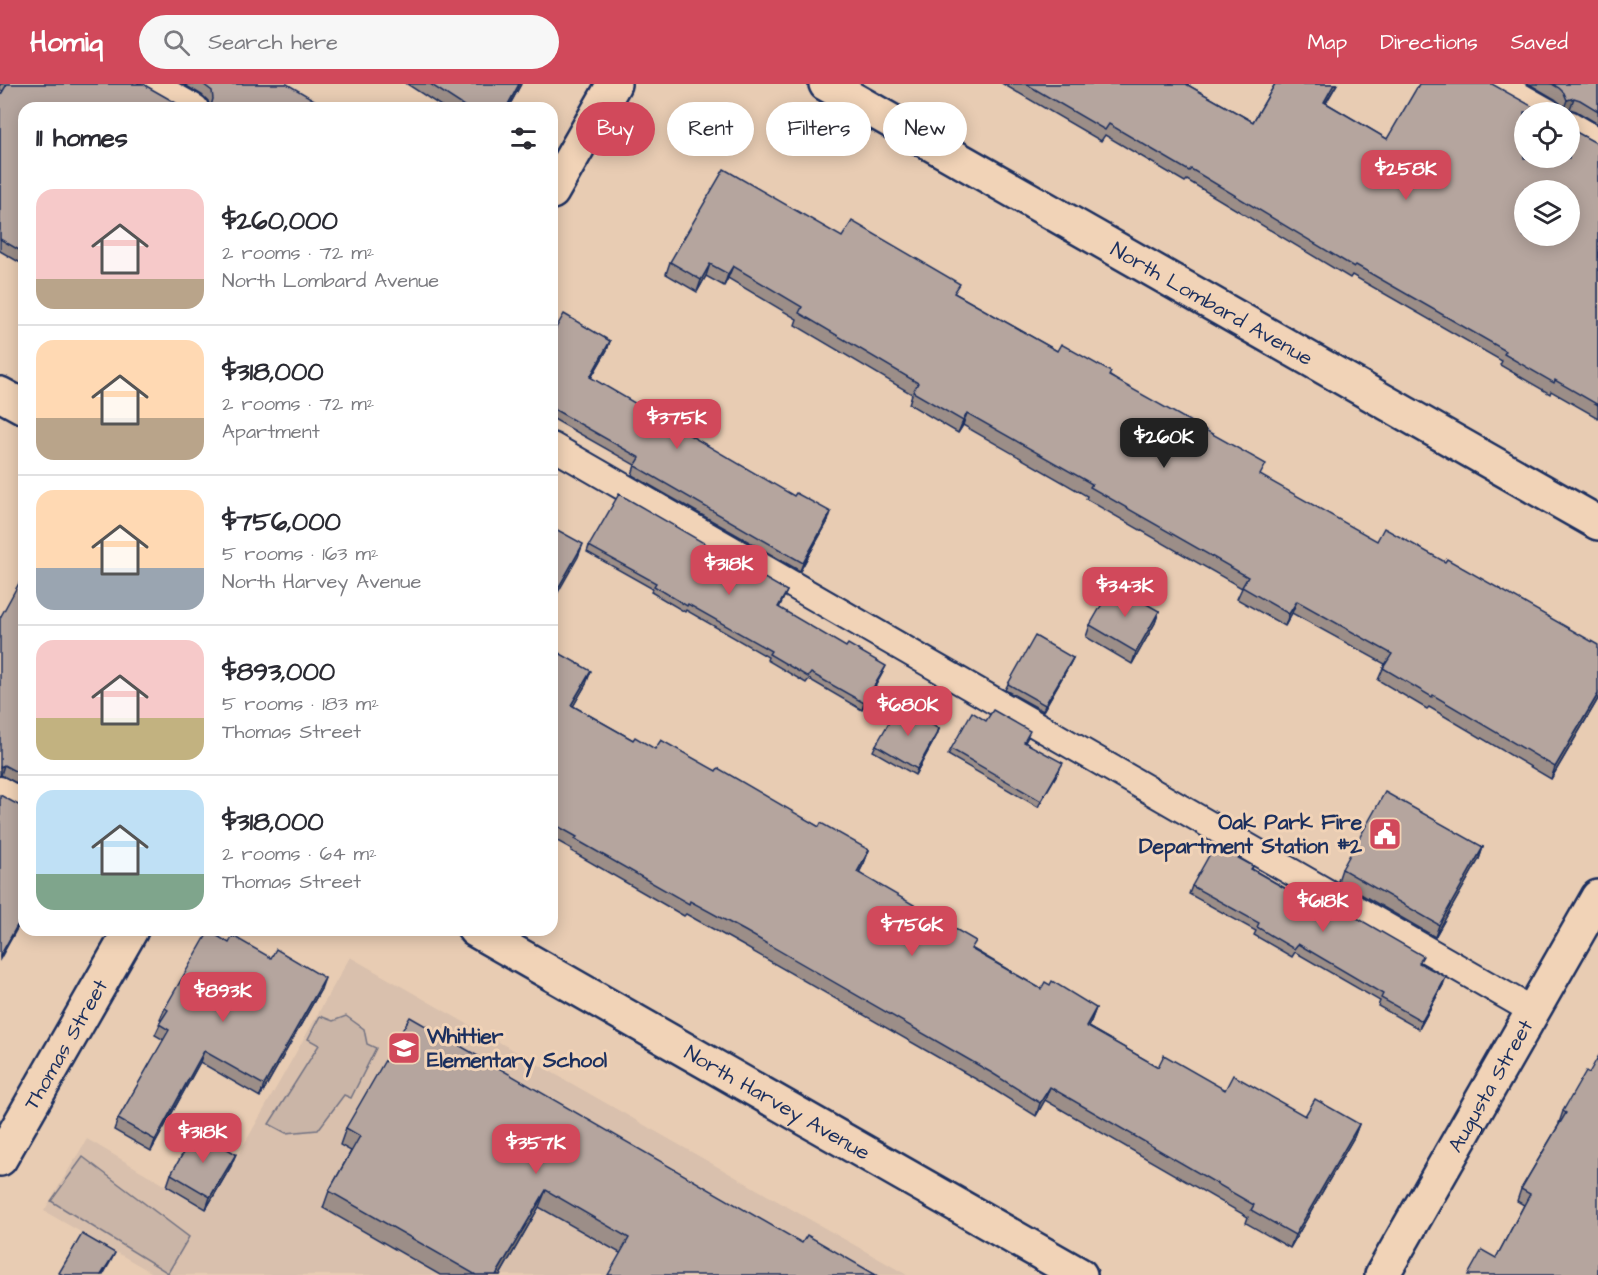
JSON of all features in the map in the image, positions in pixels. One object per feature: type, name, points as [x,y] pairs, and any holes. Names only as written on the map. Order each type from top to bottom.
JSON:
[{"type":"street","points":[[558,182],[614,84]]},
{"type":"street","name":"North Lombard Avenue","points":[[826,84],[1598,523]]},
{"type":"street","points":[[0,394],[18,404]]},
{"type":"street","name":"Augusta Street","points":[[1382,1275],[1598,897]]},
{"type":"street","name":"Thomas Street","points":[[0,1160],[128,936]]},
{"type":"street","name":"North Harvey Avenue","points":[[486,936],[1080,1275]]},
{"type":"lane","points":[[152,84],[184,102]]},
{"type":"lane","points":[[1498,84],[1530,102]]},
{"type":"lane","points":[[1580,130],[1598,141]]},
{"type":"lane","points":[[558,449],[1533,1011]]},
{"type":"lane","points":[[0,790],[18,800]]},
{"type":"shaded area","name":"Whittier Elementary School","points":[[350,957],[907,1275],[156,1275],[44,1211],[87,1139],[207,1210]]},
{"type":"shaded area","points":[[320,1016],[333,1021],[346,1016],[364,1029],[367,1044],[376,1048],[351,1098],[344,1095],[318,1130],[286,1133],[269,1124],[319,1045],[308,1039]]},
{"type":"shaded area","points":[[83,1157],[189,1237],[168,1273],[51,1201]]},
{"type":"building","points":[[7,84],[144,84],[174,102],[18,102],[18,250],[0,239],[0,96]]},
{"type":"building","points":[[203,84],[287,84],[318,102],[212,102],[212,91]]},
{"type":"building","points":[[430,84],[519,84],[509,102],[458,102]]},
{"type":"building","points":[[1026,84],[1186,84],[1253,122],[1275,84],[1334,84],[1324,102],[1387,139],[1419,84],[1492,84],[1524,102],[1514,102],[1514,168],[1580,168],[1580,134],[1598,144],[1598,405],[1555,380],[1554,383],[1504,354],[1506,351],[1356,265],[1354,267],[1191,169],[1189,171],[1109,124],[1105,130]]},
{"type":"building","points":[[1552,84],[1598,84],[1598,111],[1580,100],[1574,98],[1567,100],[1564,93]]},
{"type":"building","points":[[724,169],[842,237],[852,221],[960,284],[954,293],[1057,351],[1061,344],[1111,372],[1109,376],[1266,464],[1260,475],[1377,541],[1384,528],[1445,562],[1447,559],[1598,645],[1598,694],[1555,767],[1383,668],[1392,654],[1297,601],[1289,614],[1242,587],[1248,577],[1090,487],[1092,484],[967,413],[963,421],[913,392],[918,383],[799,313],[802,307],[733,266],[728,274],[710,264],[701,280],[670,262]]},
{"type":"building","points":[[564,314],[610,341],[590,377],[794,496],[796,493],[831,512],[803,563],[635,466],[640,458],[558,411],[558,324]]},
{"type":"building","points":[[619,494],[787,591],[778,607],[846,647],[848,644],[886,666],[864,703],[811,673],[808,677],[769,654],[771,651],[688,604],[687,606],[654,586],[656,583],[589,546]]},
{"type":"building","points":[[558,530],[583,544],[558,588]]},
{"type":"building","points":[[18,585],[18,773],[4,765],[0,767],[0,618]]},
{"type":"building","points":[[1113,585],[1159,611],[1136,652],[1090,625]]},
{"type":"building","points":[[1035,636],[1073,658],[1045,705],[1008,684]]},
{"type":"building","points":[[558,652],[591,671],[571,705],[633,740],[635,737],[655,749],[661,740],[716,771],[718,768],[819,827],[821,823],[869,850],[857,872],[976,941],[971,949],[1041,989],[1045,982],[1050,985],[1052,981],[1096,1008],[1086,1026],[1158,1067],[1164,1055],[1225,1090],[1233,1075],[1305,1116],[1315,1099],[1359,1124],[1295,1235],[1251,1210],[1254,1205],[1050,1087],[1040,1103],[745,931],[690,901],[689,904],[575,839],[577,837],[558,826]]},
{"type":"building","points":[[899,705],[939,729],[917,769],[876,745]]},
{"type":"building","points":[[993,710],[1030,731],[1024,742],[1063,763],[1041,801],[951,749],[972,712],[986,721]]},
{"type":"building","points":[[1385,792],[1483,847],[1439,925],[1342,869]]},
{"type":"building","points":[[0,795],[18,805],[18,924],[0,956]]},
{"type":"building","points":[[1215,845],[1253,866],[1251,869],[1321,909],[1326,900],[1423,956],[1419,963],[1446,977],[1422,1021],[1381,998],[1383,994],[1298,944],[1294,949],[1257,927],[1259,923],[1192,886]]},
{"type":"building","points":[[206,936],[217,936],[229,943],[233,936],[271,958],[276,949],[325,978],[264,1085],[204,1051],[155,1140],[118,1119],[169,1030],[159,1024],[168,1010],[165,1008]]},
{"type":"building","points":[[410,1017],[802,1243],[807,1235],[876,1275],[608,1275],[629,1238],[546,1190],[496,1275],[476,1275],[329,1191],[360,1136],[346,1128]]},
{"type":"building","points":[[1598,1057],[1598,1275],[1468,1275],[1482,1250],[1496,1258],[1530,1194],[1521,1189],[1566,1113],[1563,1111],[1586,1071],[1589,1073]]},
{"type":"building","points":[[196,1131],[236,1154],[210,1197],[171,1174]]},
{"type":"building","points":[[82,1234],[115,1253],[101,1275],[63,1275],[59,1273]]},
{"type":"place","name":"Oak Park Fire Department Station #2","points":[[1385,834]]},
{"type":"place","name":"Whittier Elementary School","points":[[404,1048]]}]
